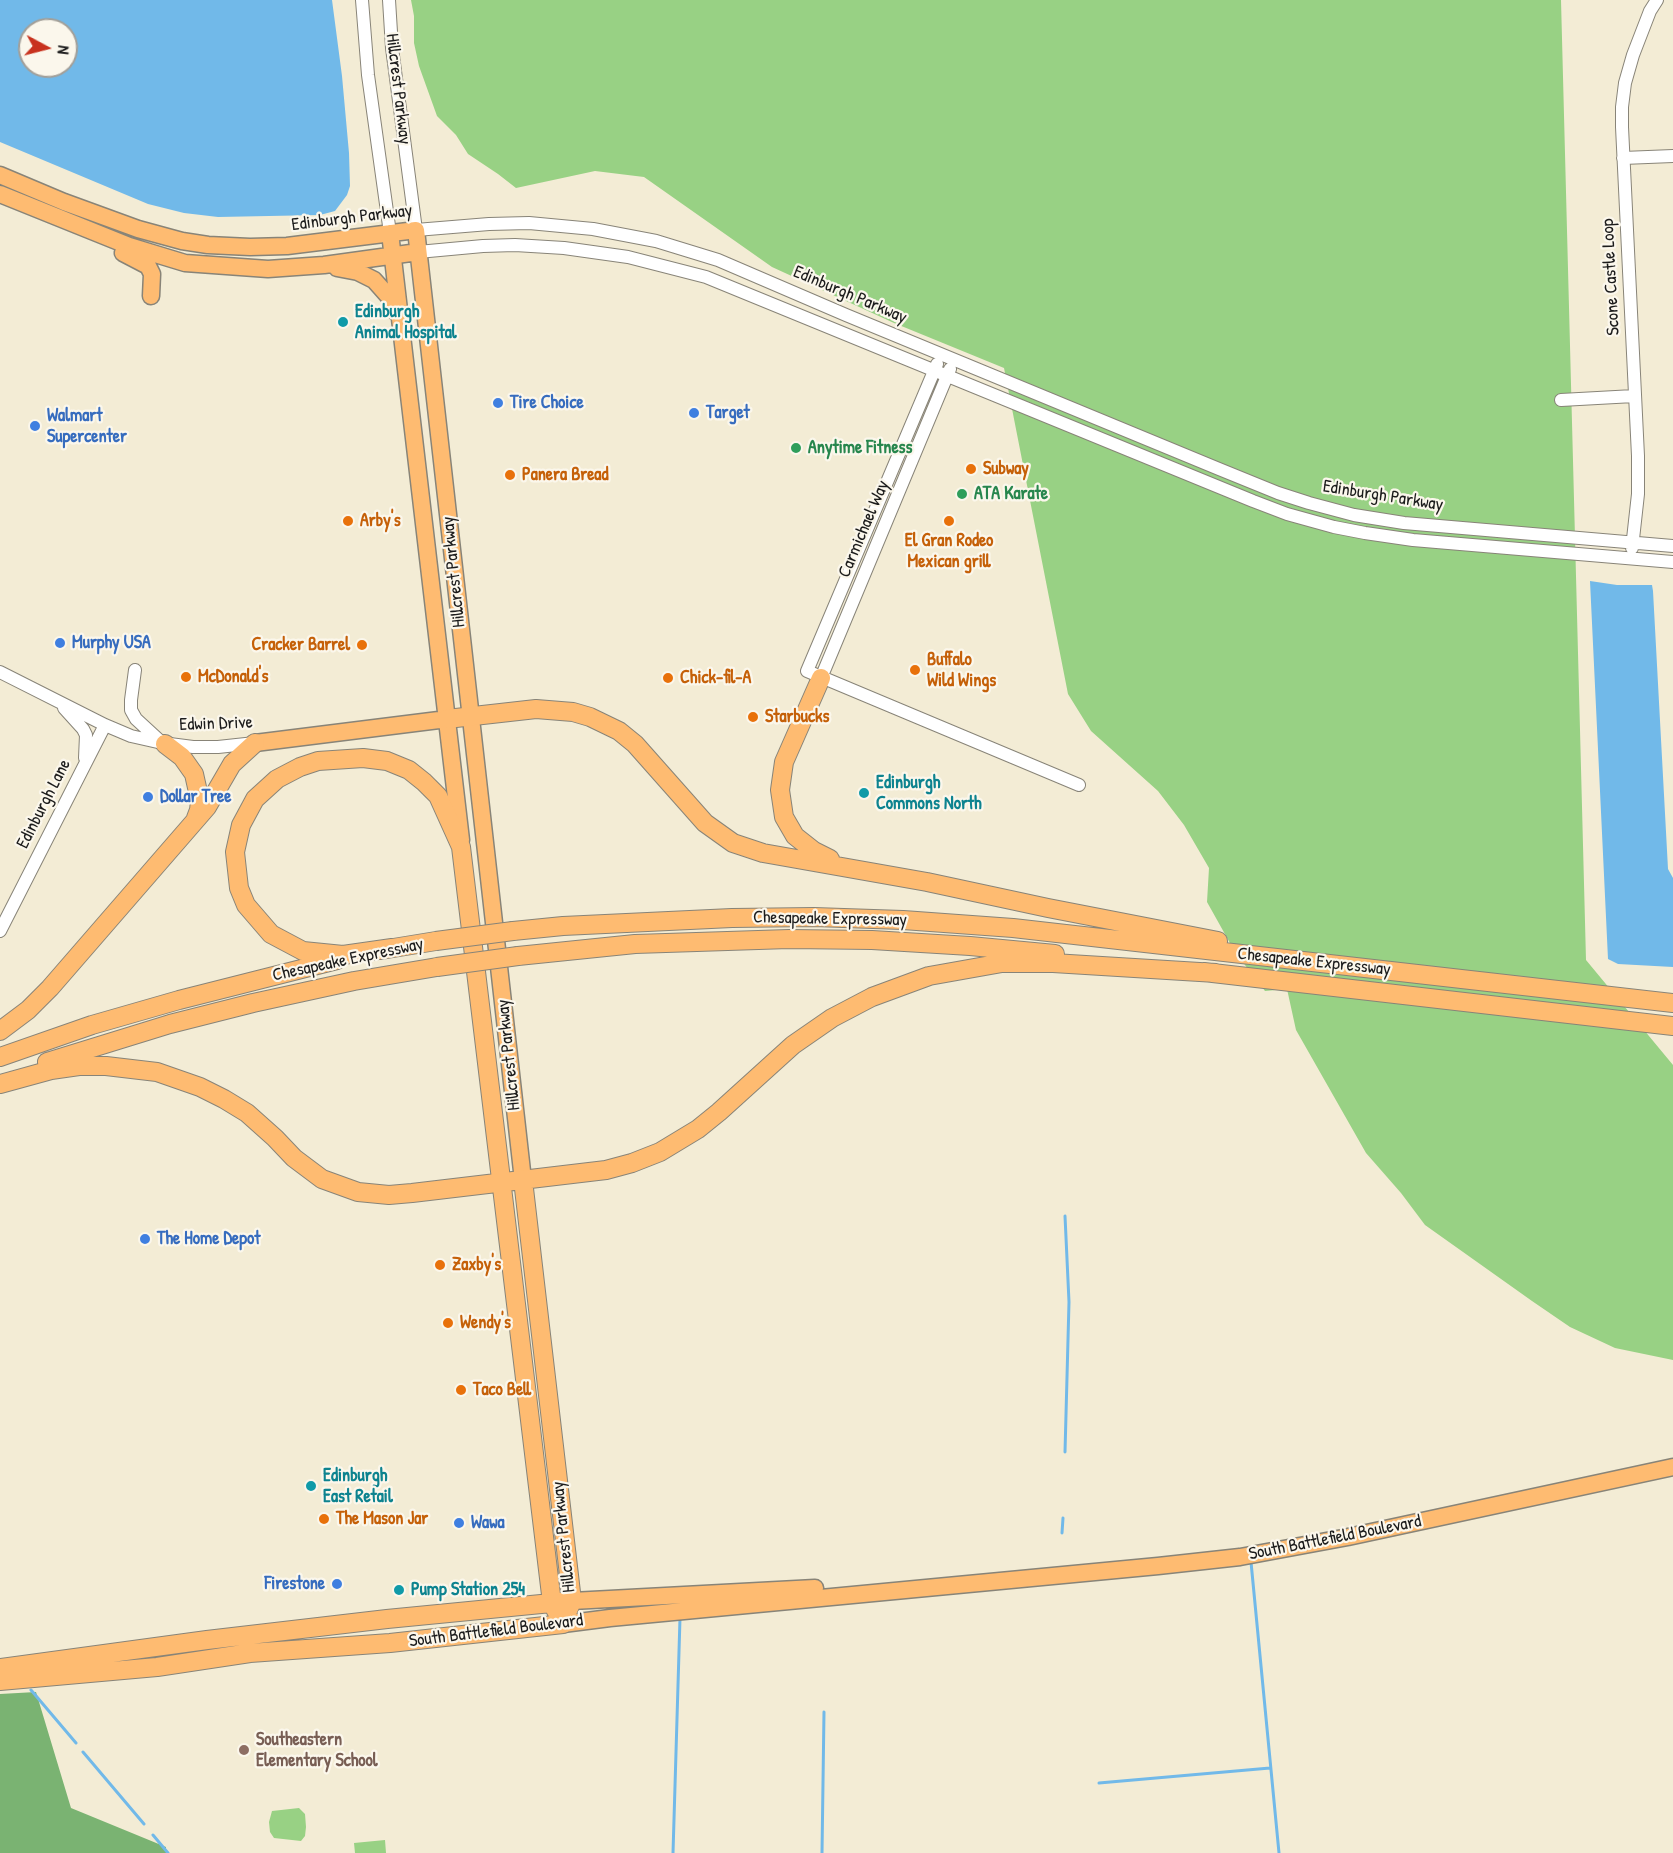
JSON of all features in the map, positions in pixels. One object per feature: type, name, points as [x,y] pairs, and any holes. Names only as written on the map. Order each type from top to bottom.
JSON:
[{"type":"highway","points":[[814,675],[784,762],[780,789],[784,817],[795,836],[814,852],[848,868]]},
{"type":"highway","points":[[447,719],[536,709],[573,712],[606,723],[635,744],[705,823],[733,843],[763,853],[927,882],[1337,964]]},
{"type":"highway","points":[[164,743],[182,757],[194,774],[200,801],[200,810],[195,822]]},
{"type":"highway","points":[[0,1030],[28,1010],[50,988],[195,822],[207,807],[232,764],[255,743]]},
{"type":"highway","points":[[392,948],[343,955],[303,951],[271,934],[246,905],[239,888],[235,852],[241,825],[255,799],[277,779],[318,761],[363,758],[387,761],[409,770],[438,796],[461,847]]},
{"type":"highway","name":"Hillcrest Parkway","points":[[461,847],[552,1603],[563,1624]]},
{"type":"highway","name":"Chesapeake Expressway","points":[[0,1057],[92,1025],[179,1000],[314,965],[392,948],[575,925],[721,918],[814,917],[1003,927],[1673,1003]]},
{"type":"highway","name":"Chesapeake Expressway","points":[[0,1079],[73,1053],[170,1024],[354,981],[518,956],[635,944],[713,940],[860,940],[1030,951],[1673,1026]]},
{"type":"highway","points":[[0,1084],[51,1070],[79,1066],[143,1070],[181,1079],[225,1099],[260,1124],[313,1174],[345,1188],[389,1195],[606,1170],[660,1152],[698,1129],[794,1045],[832,1018],[872,997],[946,972],[1002,963],[1053,963],[1216,973]]},
{"type":"highway","name":"Hillcrest Parkway","points":[[523,1180],[572,1601],[563,1624]]},
{"type":"highway","name":"South Battlefield Boulevard","points":[[0,1668],[207,1640],[572,1601]]},
{"type":"highway","name":"South Battlefield Boulevard","points":[[0,1681],[165,1666],[250,1653],[390,1643],[563,1624]]},
{"type":"main road","name":"Edinburgh Parkway","points":[[0,175],[138,229],[182,241],[208,245],[278,247],[416,230]]},
{"type":"main road","name":"Edinburgh Parkway","points":[[0,194],[129,246],[185,263],[268,269],[324,265],[418,252]]},
{"type":"main road","points":[[49,214],[75,231],[148,266],[153,274],[151,296]]},
{"type":"main road","name":"Hillcrest Parkway","points":[[416,230],[523,1180]]},
{"type":"main road","name":"Hillcrest Parkway","points":[[390,233],[461,847]]},
{"type":"main road","points":[[173,259],[191,249],[208,245]]},
{"type":"main road","points":[[324,265],[366,275],[383,288],[395,309],[403,339]]},
{"type":"main road","name":"Edwin Drive","points":[[255,743],[447,719]]},
{"type":"main road","name":"South Battlefield Boulevard","points":[[563,1624],[1240,1557],[1348,1537],[1673,1467]]},
{"type":"main road","name":"South Battlefield Boulevard","points":[[572,1601],[905,1583],[993,1581]]},
{"type":"street","name":"Hillcrest Parkway","points":[[362,0],[368,75],[390,233]]},
{"type":"street","name":"Hillcrest Parkway","points":[[389,0],[392,48],[416,230]]},
{"type":"street","name":"Scone Castle Loop","points":[[1630,558],[1638,475],[1622,106],[1625,83],[1640,34],[1657,0]]},
{"type":"street","points":[[1623,158],[1673,156]]},
{"type":"street","name":"Edinburgh Parkway","points":[[416,230],[489,224],[537,224],[600,230],[656,241],[718,260],[941,355],[1263,487],[1332,510],[1404,523],[1673,546]]},
{"type":"street","name":"Edinburgh Parkway","points":[[418,252],[483,246],[548,246],[644,261],[690,273],[721,283],[1253,501],[1318,523],[1397,538],[1673,561]]},
{"type":"street","name":"Carmichael Way","points":[[814,675],[941,355]]},
{"type":"street","name":"Carmichael Way","points":[[814,675],[954,360]]},
{"type":"street","points":[[1561,400],[1634,396]]},
{"type":"street","points":[[135,670],[130,700],[131,710],[136,719],[164,743]]},
{"type":"street","name":"Edwin Drive","points":[[0,672],[105,726],[131,736],[164,743],[209,747],[255,743]]},
{"type":"street","points":[[814,675],[1079,785]]},
{"type":"street","points":[[60,703],[86,735],[84,767]]},
{"type":"street","name":"Edinburgh Lane","points":[[0,931],[105,726]]},
{"type":"green space","points":[[411,0],[1561,0],[1586,960],[1673,1065],[1673,1360],[1615,1348],[1570,1327],[1425,1225],[1366,1153],[1296,1030],[1287,989],[1265,991],[1235,952],[1207,902],[1209,868],[1184,825],[1158,791],[1091,731],[1068,694],[1004,368],[894,323],[772,267],[644,177],[595,171],[516,188],[468,154],[456,135],[437,116],[419,66],[414,43],[414,16]]},
{"type":"green space","points":[[36,1692],[71,1808],[166,1847],[166,1853],[0,1853],[0,1694]]},
{"type":"green space","points":[[299,1808],[305,1814],[306,1827],[305,1836],[301,1841],[274,1838],[270,1832],[269,1822],[272,1811]]},
{"type":"green space","points":[[385,1840],[386,1853],[355,1853],[354,1843]]},
{"type":"water","points":[[0,0],[332,0],[342,76],[350,186],[347,195],[335,211],[320,215],[218,217],[184,213],[148,204],[0,142]]},
{"type":"water","points":[[1590,581],[1617,585],[1652,585],[1668,869],[1673,878],[1673,967],[1618,964],[1608,959]]},
{"type":"waterway","points":[[1065,1216],[1069,1302],[1065,1452]]},
{"type":"waterway","points":[[1062,1533],[1063,1518]]},
{"type":"waterway","points":[[1251,1562],[1279,1853]]},
{"type":"waterway","points":[[673,1853],[680,1618]]},
{"type":"waterway","points":[[31,1690],[76,1743]]},
{"type":"waterway","points":[[822,1853],[824,1712]]},
{"type":"waterway","points":[[83,1752],[144,1824]]},
{"type":"waterway","points":[[1099,1783],[1270,1768]]},
{"type":"waterway","points":[[153,1835],[168,1853]]},
{"type":"place","name":"Edinburgh Animal Hospital","points":[[343,322]]},
{"type":"place","name":"Tire Choice","points":[[498,403]]},
{"type":"place","name":"Target","points":[[694,413]]},
{"type":"place","name":"Walmart Supercenter","points":[[35,426]]},
{"type":"place","name":"Anytime Fitness","points":[[796,448]]},
{"type":"place","name":"Subway","points":[[971,469]]},
{"type":"place","name":"Panera Bread","points":[[510,475]]},
{"type":"place","name":"ATA Karate","points":[[962,494]]},
{"type":"place","name":"Arby's","points":[[348,521]]},
{"type":"place","name":"El Gran Rodeo Mexican grill","points":[[949,521]]},
{"type":"place","name":"Murphy USA","points":[[60,643]]},
{"type":"place","name":"Cracker Barrel","points":[[362,645]]},
{"type":"place","name":"Buffalo Wild Wings","points":[[915,670]]},
{"type":"place","name":"McDonald's","points":[[186,677]]},
{"type":"place","name":"Chick-fil-A","points":[[668,678]]},
{"type":"place","name":"Starbucks","points":[[753,717]]},
{"type":"place","name":"Edinburgh Commons North","points":[[864,793]]},
{"type":"place","name":"Dollar Tree","points":[[148,797]]},
{"type":"place","name":"The Home Depot","points":[[145,1239]]},
{"type":"place","name":"Zaxby's","points":[[440,1265]]},
{"type":"place","name":"Wendy's","points":[[448,1323]]},
{"type":"place","name":"Taco Bell","points":[[461,1390]]},
{"type":"place","name":"Edinburgh East Retail","points":[[311,1486]]},
{"type":"place","name":"The Mason Jar","points":[[324,1519]]},
{"type":"place","name":"Wawa","points":[[459,1523]]},
{"type":"place","name":"Firestone","points":[[337,1584]]},
{"type":"place","name":"Pump Station 254","points":[[399,1590]]},
{"type":"place","name":"Southeastern Elementary School","points":[[244,1750]]}]
